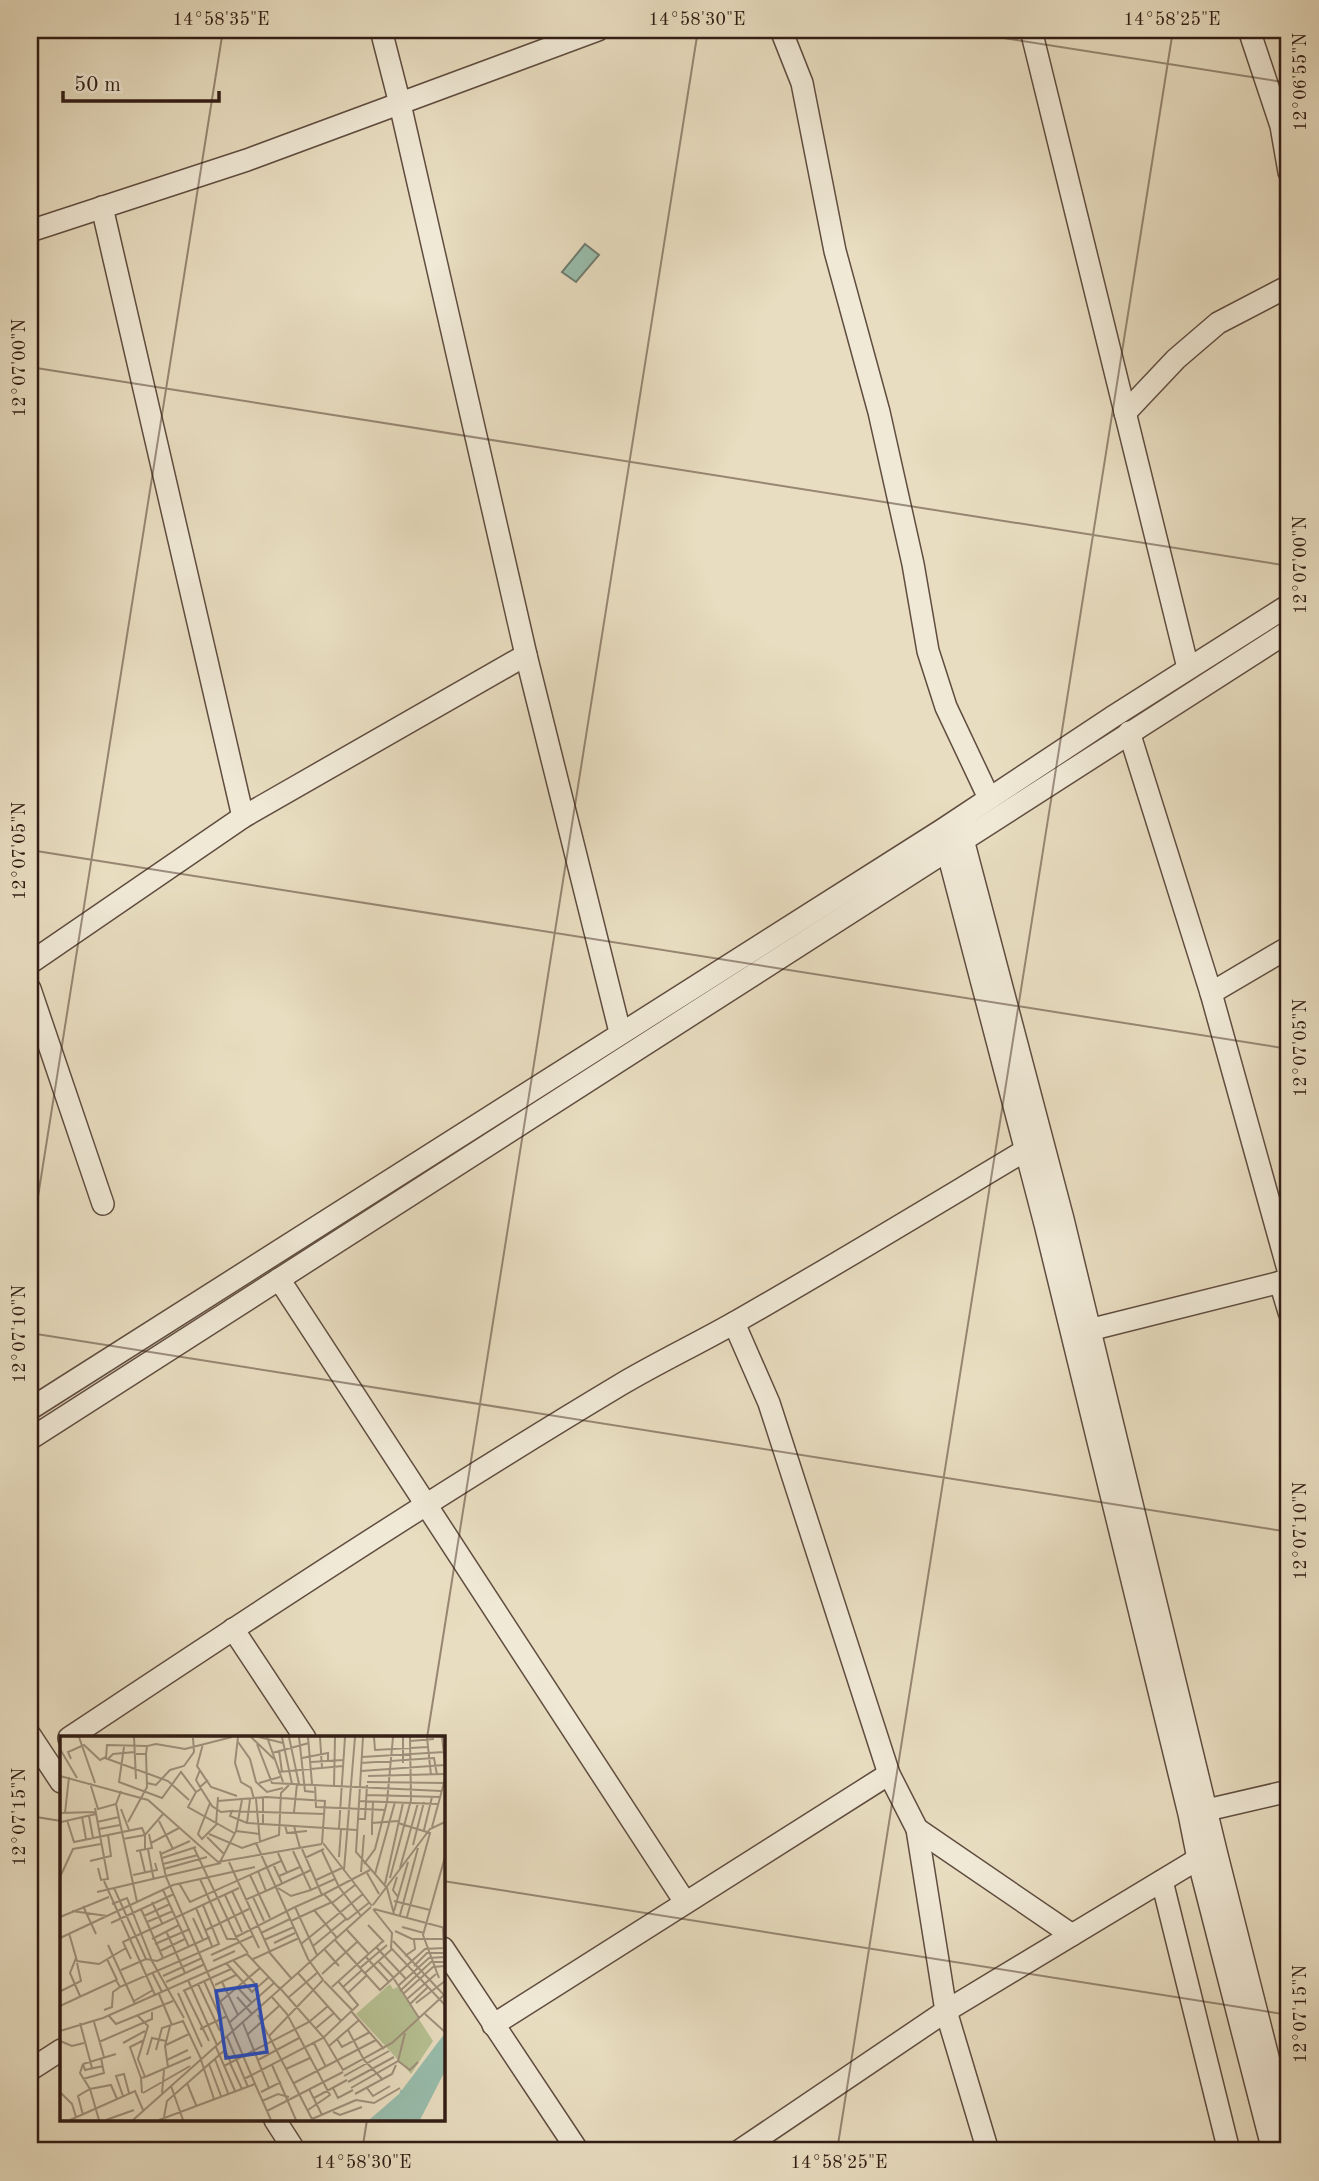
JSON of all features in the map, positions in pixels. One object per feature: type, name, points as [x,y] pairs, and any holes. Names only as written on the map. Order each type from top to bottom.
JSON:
[{"type":"street","points":[[381,30],[526,655],[620,1032]]},
{"type":"street","points":[[30,231],[247,160],[598,30]]},
{"type":"street","points":[[782,30],[802,83],[835,251],[879,412],[913,564],[928,651],[946,707],[989,798]]},
{"type":"street","points":[[1031,30],[1188,668]]},
{"type":"street","points":[[1249,30],[1281,126],[1289,172]]},
{"type":"street","points":[[102,207],[243,817]]},
{"type":"street","points":[[1125,412],[1176,359],[1218,323],[1289,286]]},
{"type":"street","points":[[30,1409],[950,824],[1289,605]]},
{"type":"street","points":[[30,1439],[1289,631]]},
{"type":"street","points":[[30,963],[243,817],[526,655]]},
{"type":"street","points":[[1129,732],[1211,993],[1286,1278],[1289,1312]]},
{"type":"street","points":[[950,824],[1207,1810],[1289,2138]]},
{"type":"street","points":[[956,846],[1026,1150],[1081,1332],[1198,1859],[1273,2151]]},
{"type":"street","points":[[1211,993],[1289,947]]},
{"type":"street","points":[[30,989],[103,1204]]},
{"type":"street","points":[[72,1736],[425,1506],[624,1383],[734,1323],[1026,1150]]},
{"type":"street","points":[[1081,1332],[1286,1278]]},
{"type":"street","points":[[279,1279],[685,1902]]},
{"type":"street","points":[[734,1323],[773,1416],[889,1774],[917,1829],[946,2011],[988,2151]]},
{"type":"street","points":[[233,1629],[304,1736]]},
{"type":"street","points":[[30,1735],[60,1780]]},
{"type":"street","points":[[493,2025],[889,1774]]},
{"type":"street","points":[[1207,1810],[1289,1791]]},
{"type":"street","points":[[917,1829],[1072,1935]]},
{"type":"street","points":[[739,2151],[946,2011],[1198,1859]]},
{"type":"street","points":[[1162,1881],[1229,2151]]},
{"type":"street","points":[[444,1950],[578,2151]]},
{"type":"street","points":[[30,2070],[60,2051]]},
{"type":"street","points":[[276,2122],[295,2151]]},
{"type":"shaded area","points":[[585,244],[599,255],[576,282],[562,272]]}]
